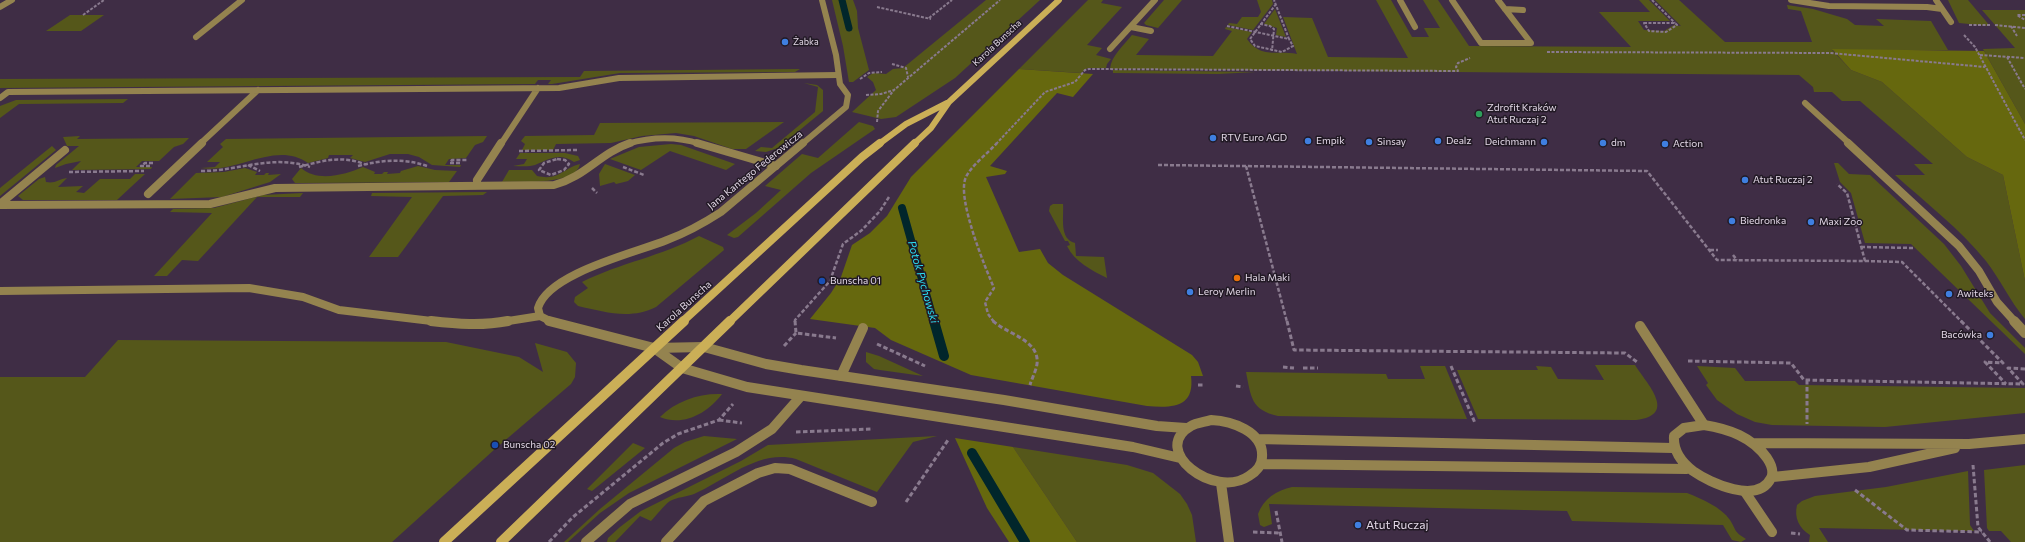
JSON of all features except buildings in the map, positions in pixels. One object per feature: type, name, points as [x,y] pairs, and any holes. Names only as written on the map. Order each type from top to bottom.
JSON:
[{"type":"main road","name":"Karola Bunscha","points":[[501,542],[931,128],[950,102],[1059,0]]},
{"type":"main road","name":"Karola Bunscha","points":[[444,542],[862,157],[906,124],[950,102]]},
{"type":"street","points":[[0,7],[12,0]]},
{"type":"street","points":[[196,37],[242,0]]},
{"type":"street","points":[[822,0],[836,55],[841,87],[848,95]]},
{"type":"street","points":[[1110,49],[1155,0]]},
{"type":"street","points":[[1400,0],[1415,28]]},
{"type":"street","points":[[1452,0],[1481,43],[1531,43],[1498,0]]},
{"type":"street","points":[[1791,0],[1829,6],[1927,7],[1942,9]]},
{"type":"street","points":[[1936,0],[1951,22]]},
{"type":"street","points":[[1505,9],[1523,10]]},
{"type":"street","points":[[1131,27],[1151,31]]},
{"type":"street","points":[[0,98],[8,92],[559,88],[619,78],[838,75]]},
{"type":"street","points":[[477,180],[538,88]]},
{"type":"street","points":[[148,194],[258,90]]},
{"type":"street","name":"Jana Kantego Federowicza","points":[[540,316],[538,312],[540,303],[547,293],[557,286],[596,266],[656,245],[705,222],[736,200],[846,107],[848,95]]},
{"type":"street","points":[[1805,103],[1959,246],[1979,271],[1997,302],[2025,333]]},
{"type":"street","points":[[0,205],[210,204],[275,188],[546,186],[561,184],[580,176],[600,157],[614,150],[638,141],[654,139],[686,140],[727,154],[742,156],[776,166]]},
{"type":"street","points":[[0,205],[65,150]]},
{"type":"street","points":[[0,292],[249,288],[303,297],[339,310],[453,324],[492,324],[540,316],[551,322],[654,348],[704,347],[766,364],[996,399],[1092,416],[1186,428],[1202,421],[1220,420],[1241,426],[1256,439],[1263,455],[1262,464],[1256,472],[1247,479],[1234,482],[1221,483],[1201,477],[1192,472],[1180,458],[1177,449],[1178,440],[1186,428]]},
{"type":"street","points":[[1640,326],[1704,425]]},
{"type":"street","points":[[841,376],[863,328]]},
{"type":"street","points":[[654,348],[682,368],[747,387],[1127,446],[1180,458]]},
{"type":"street","points":[[586,542],[607,522],[630,504],[736,452],[772,429],[801,396]]},
{"type":"street","points":[[1704,425],[1726,430],[1752,442],[1769,460],[1773,476],[1768,485],[1758,490],[1745,492],[1730,490],[1714,485],[1700,478],[1687,469],[1678,458],[1673,448],[1674,438],[1680,430],[1690,426],[1704,425]]},
{"type":"street","points":[[1256,439],[1673,448]]},
{"type":"street","points":[[1752,442],[1969,444],[2025,439]]},
{"type":"street","points":[[1773,476],[1869,467],[1969,444]]},
{"type":"street","points":[[1262,464],[1687,469]]},
{"type":"street","points":[[666,542],[704,501],[758,473],[775,468],[790,469],[872,502]]},
{"type":"street","points":[[1221,483],[1229,542]]},
{"type":"street","points":[[1745,492],[1772,532]]},
{"type":"path","points":[[83,15],[104,0]]},
{"type":"path","points":[[877,7],[930,19],[952,0]]},
{"type":"path","points":[[877,122],[878,111],[894,90],[1000,0]]},
{"type":"path","points":[[1274,0],[1276,4],[1289,39],[1293,46],[1282,52],[1272,51],[1256,46],[1250,39],[1276,4]]},
{"type":"path","points":[[1652,0],[1678,25],[1666,32],[1649,31],[1644,24],[1675,23]]},
{"type":"path","points":[[2025,16],[2017,15],[2025,20]]},
{"type":"path","points":[[1951,22],[1992,25]]},
{"type":"path","points":[[1951,22],[1975,47],[2025,140]]},
{"type":"path","points":[[1260,24],[1274,29],[1272,51]]},
{"type":"path","points":[[1995,25],[2025,28]]},
{"type":"path","points":[[1227,26],[1289,39]]},
{"type":"path","points":[[2011,26],[2017,36]]},
{"type":"path","points":[[1541,52],[1830,53],[1985,67]]},
{"type":"path","points":[[1979,55],[2025,58]]},
{"type":"path","points":[[1028,389],[1037,363],[1036,353],[1028,343],[1000,328],[987,314],[985,302],[994,288],[978,251],[962,187],[966,176],[1045,92],[1075,82],[1085,70],[1089,69],[1458,71],[1456,67],[1458,63],[1474,56]]},
{"type":"path","points":[[2006,57],[2025,88]]},
{"type":"path","points":[[892,64],[906,68],[908,73],[907,79]]},
{"type":"path","points":[[882,72],[869,73],[862,77],[853,85],[848,95],[877,95],[894,90]]},
{"type":"path","points":[[515,157],[522,145]]},
{"type":"path","points":[[460,163],[450,163],[452,160],[466,160]]},
{"type":"path","points":[[451,187],[469,160]]},
{"type":"path","points":[[144,166],[141,166],[147,163]]},
{"type":"path","points":[[196,171],[200,166]]},
{"type":"path","points":[[1158,166],[1647,170],[1717,260],[1902,262],[1937,295],[2003,363],[1985,362],[2006,384]]},
{"type":"path","points":[[1246,166],[1294,350],[1625,353],[1643,365]]},
{"type":"path","points":[[1837,184],[1847,193],[1865,261]]},
{"type":"path","points":[[890,195],[880,211],[862,230],[843,244],[830,281],[795,320],[796,333],[884,346],[929,369]]},
{"type":"path","points":[[1861,247],[1915,248]]},
{"type":"path","points":[[1709,250],[1718,250]]},
{"type":"path","points":[[1733,255],[1737,260]]},
{"type":"path","points":[[1689,366],[1686,362],[1790,363],[1804,380],[2006,384],[2023,384],[2008,368],[2025,369]]},
{"type":"path","points":[[1451,366],[1475,424]]},
{"type":"path","points":[[1283,367],[1294,368]]},
{"type":"path","points":[[1303,368],[1318,368]]},
{"type":"path","points":[[1807,380],[1807,430]]},
{"type":"path","points":[[1198,385],[1204,385]]},
{"type":"path","points":[[1236,386],[1243,387]]},
{"type":"path","points":[[718,420],[788,432],[874,429]]},
{"type":"path","points":[[906,502],[952,433]]},
{"type":"path","points":[[548,542],[573,517],[663,443]]},
{"type":"path","points":[[1973,465],[1978,527],[1990,542]]},
{"type":"path","points":[[1851,489],[1857,491],[1907,530],[1982,532]]},
{"type":"path","points":[[1276,511],[1282,542]]},
{"type":"path","points":[[1253,532],[1280,533]]},
{"type":"path","points":[[1790,533],[1800,534]]},
{"type":"shaded area","points":[[832,0],[853,0],[857,11],[858,28],[869,70],[853,82],[849,82],[843,46]]},
{"type":"shaded area","points":[[986,0],[1040,0],[955,78],[896,117],[881,119],[852,112],[876,90],[873,82],[867,77],[873,73],[886,74],[893,69],[903,68]]},
{"type":"shaded area","points":[[1088,0],[1103,0],[1101,3],[1122,7],[1087,45],[1102,48],[1096,55],[1111,59],[1106,68],[1088,68],[1081,73],[1019,69]]},
{"type":"shaded area","points":[[1164,0],[1182,0],[1158,28],[1146,25],[1144,23]]},
{"type":"shaded area","points":[[1257,0],[1272,0],[1273,4],[1253,30],[1228,25],[1229,23],[1237,24],[1242,17],[1258,17],[1261,12]]},
{"type":"shaded area","points":[[1376,0],[1391,0],[1412,37],[1429,37],[1424,28],[1440,28],[1423,0],[1438,0],[1469,46],[1631,47],[1599,12],[1650,12],[1639,0],[1649,0],[1670,21],[1638,21],[1644,30],[1664,31],[1674,25],[1681,26],[1655,0],[1679,0],[1725,42],[1812,42],[1801,11],[1788,9],[1787,5],[1813,9],[1847,19],[1855,25],[1884,26],[1876,19],[1931,21],[1948,50],[1832,50],[1851,70],[1882,82],[1967,157],[2003,175],[2025,281],[2025,319],[1991,268],[1976,249],[1954,227],[1895,175],[1925,175],[1914,164],[1933,164],[1860,101],[1842,101],[1832,92],[1814,92],[1813,87],[1799,75],[1110,69],[1115,55],[1132,35],[1149,39],[1136,55],[1213,56],[1232,31],[1225,29],[1226,27],[1252,32],[1247,39],[1258,49],[1270,52],[1297,54],[1283,17],[1312,18],[1328,57],[1408,58]]},
{"type":"shaded area","points":[[1948,0],[1968,0],[1990,26],[1959,23]]},
{"type":"shaded area","points":[[1275,9],[1286,37],[1276,35],[1277,28],[1264,24]]},
{"type":"shaded area","points":[[1982,10],[2025,10],[2025,124],[1983,49],[2015,48]]},
{"type":"shaded area","points":[[70,15],[104,15],[81,31],[46,31]]},
{"type":"shaded area","points":[[1832,49],[1984,51],[2025,124],[2025,281],[2003,175],[1967,157],[1882,82],[1851,70]]},
{"type":"shaded area","points":[[800,69],[795,72],[620,73],[552,84],[548,84],[551,80],[538,80],[535,84],[0,88],[0,79],[580,77],[584,71]]},
{"type":"shaded area","points":[[1019,69],[1093,74],[1073,97],[1057,93],[990,166],[1007,171],[1005,174],[986,177],[1019,252],[1040,249],[1048,263],[1063,275],[1192,355],[1198,362],[1203,376],[1191,376],[1191,387],[1189,394],[1180,404],[1165,407],[1147,406],[971,375],[891,340],[875,328],[810,319],[831,293],[841,277],[852,245],[870,233],[887,216],[911,177]]},
{"type":"shaded area","points":[[1113,70],[1256,72],[1218,74],[1113,73]]},
{"type":"shaded area","points":[[804,83],[817,85],[823,90],[823,111],[778,148],[766,152],[755,151],[761,147],[772,148],[815,112],[818,87]]},
{"type":"shaded area","points":[[128,99],[123,103],[19,104],[0,118],[0,106],[16,100]]},
{"type":"shaded area","points":[[784,122],[746,149],[732,149],[694,136],[676,133],[642,136],[611,143],[556,144],[553,150],[522,150],[525,144],[521,141],[525,136],[594,135],[600,123]]},
{"type":"shaded area","points":[[859,122],[873,126],[875,129],[811,173],[738,237],[734,238],[727,235],[756,213],[781,190],[765,186],[802,154],[818,158]]},
{"type":"shaded area","points":[[80,136],[77,139],[189,138],[183,144],[174,147],[159,161],[142,161],[136,167],[152,167],[151,169],[72,170],[81,161],[55,168],[56,165],[79,146],[67,146],[63,137]]},
{"type":"shaded area","points":[[487,136],[483,142],[475,145],[466,158],[449,159],[445,165],[461,165],[460,167],[432,165],[419,157],[408,154],[390,154],[365,162],[350,158],[353,155],[329,155],[328,158],[308,163],[296,157],[283,155],[269,156],[228,167],[214,169],[201,168],[215,167],[220,162],[207,162],[223,147],[220,144],[226,139]]},
{"type":"shaded area","points":[[671,144],[681,145],[735,164],[726,170],[670,151],[641,170],[610,159],[639,147]]},
{"type":"shaded area","points":[[52,146],[56,150],[0,196],[0,188]]},
{"type":"shaded area","points":[[520,153],[565,153],[578,156],[580,160],[574,162],[564,157],[559,157],[533,166],[513,166],[524,164],[527,159],[516,159]]},
{"type":"shaded area","points":[[1834,163],[1838,163],[1849,174],[1870,175],[1944,244],[1961,266],[1990,313],[2025,348],[2025,354],[1911,244],[1865,243],[1851,193],[1840,182]]},
{"type":"shaded area","points":[[580,164],[576,171],[569,176],[558,179],[533,182],[502,182],[509,170],[532,170],[537,176],[551,177]]},
{"type":"shaded area","points":[[605,164],[635,175],[628,181],[616,184],[614,182],[600,186],[599,174]]},
{"type":"shaded area","points":[[418,166],[435,170],[457,171],[449,182],[295,183],[292,179],[301,168],[308,173],[332,176],[363,167],[375,172],[374,174],[388,172],[387,174],[400,173],[401,171]]},
{"type":"shaded area","points":[[245,168],[257,172],[255,175],[264,175],[266,173],[269,173],[268,175],[281,174],[270,182],[222,197],[170,199],[196,173],[224,172]]},
{"type":"shaded area","points":[[135,174],[145,174],[117,200],[23,200],[18,196],[39,179],[45,177],[46,182],[54,182],[67,178],[58,187],[83,186],[76,192],[84,193],[100,179],[130,179]]},
{"type":"shaded area","points":[[487,192],[483,195],[443,196],[398,257],[369,257],[412,197],[371,196],[372,193]]},
{"type":"shaded area","points":[[303,193],[300,197],[257,197],[198,261],[182,260],[167,276],[154,276],[212,213],[170,212],[173,209],[214,208],[263,195]]},
{"type":"shaded area","points":[[1053,204],[1063,204],[1064,233],[1070,241],[1075,243],[1076,256],[1104,257],[1107,278],[1084,265],[1070,252],[1067,246],[1070,245],[1068,241],[1065,241],[1049,211],[1050,206]]},
{"type":"shaded area","points":[[699,236],[723,247],[724,250],[656,307],[637,313],[617,314],[578,306],[574,302],[575,297],[588,288],[582,282],[596,275],[670,249]]},
{"type":"shaded area","points":[[118,340],[446,342],[519,357],[543,372],[535,343],[567,352],[576,363],[575,377],[571,384],[495,449],[392,542],[0,542],[0,377],[85,377]]},
{"type":"shaded area","points":[[866,352],[879,356],[923,376],[874,369],[866,362]]},
{"type":"shaded area","points":[[1595,365],[1635,365],[1656,397],[1656,412],[1649,417],[1636,420],[1478,419],[1457,370],[1538,370],[1536,366],[1551,367],[1558,379],[1604,380]]},
{"type":"shaded area","points":[[1420,366],[1445,366],[1467,419],[1278,416],[1262,410],[1257,406],[1249,389],[1246,372],[1386,374],[1388,379],[1425,379]]},
{"type":"shaded area","points":[[1697,366],[1735,368],[1745,381],[1795,381],[1799,385],[2025,388],[2025,413],[1885,427],[1772,425],[1755,422],[1737,414],[1717,400],[1706,385],[1708,383]]},
{"type":"shaded area","points":[[722,394],[710,407],[686,419],[669,420],[660,417],[666,411],[688,399],[705,395]]},
{"type":"shaded area","points":[[704,436],[737,439],[629,493],[600,513],[568,542],[564,542],[600,509],[674,448],[685,442]]},
{"type":"shaded area","points":[[937,436],[913,442],[877,492],[796,459],[782,457],[769,458],[743,468],[694,494],[670,501],[651,521],[640,516],[615,542],[607,542],[608,538],[620,527],[641,511],[741,461],[768,445]]},
{"type":"shaded area","points":[[955,438],[1013,447],[1077,542],[1009,542],[987,508]]},
{"type":"shaded area","points":[[633,443],[645,448],[592,491],[587,489]]},
{"type":"shaded area","points":[[1013,447],[1127,465],[1153,473],[1180,494],[1187,504],[1192,515],[1196,542],[1077,542]]},
{"type":"shaded area","points":[[2025,465],[2025,542],[2011,542],[2001,531],[1989,531],[1987,528],[1984,470]]},
{"type":"shaded area","points":[[1968,471],[1970,525],[1974,531],[1819,528],[1828,542],[1809,542],[1810,535],[1800,526],[1798,522],[1796,514],[1797,505],[1802,501],[1815,496],[1886,487]]},
{"type":"shaded area","points":[[1292,487],[1687,493],[1722,511],[1730,520],[1737,532],[1746,539],[1741,542],[1732,540],[1723,525],[1572,521],[1567,511],[1269,504],[1272,524],[1264,527],[1260,525],[1258,514],[1263,504],[1271,496],[1281,490]]},
{"type":"waterway","name":"Potok Pychowski","points":[[842,0],[849,28]]},
{"type":"waterway","name":"Potok Pychowski","points":[[902,208],[934,322]]},
{"type":"waterway","name":"Potok Pychowski","points":[[934,321],[944,356]]},
{"type":"waterway","name":"Potok Pychowski","points":[[972,453],[1025,542]]},
{"type":"place","name":"Żabka","points":[[785,42]]},
{"type":"place","name":"Zdrofit Kraków Atut Ruczaj 2","points":[[1479,114]]},
{"type":"place","name":"RTV Euro AGD","points":[[1213,138]]},
{"type":"place","name":"Empik","points":[[1308,141]]},
{"type":"place","name":"Dealz","points":[[1438,141]]},
{"type":"place","name":"Sinsay","points":[[1369,142]]},
{"type":"place","name":"Deichmann","points":[[1544,142]]},
{"type":"place","name":"dm","points":[[1603,143]]},
{"type":"place","name":"Action","points":[[1665,144]]},
{"type":"place","name":"Atut Ruczaj 2","points":[[1745,180]]},
{"type":"place","name":"Biedronka","points":[[1732,221]]},
{"type":"place","name":"Maxi Zoo","points":[[1811,222]]},
{"type":"place","name":"Hala Maki","points":[[1237,278]]},
{"type":"place","name":"Bunscha 01","points":[[822,281]]},
{"type":"place","name":"Leroy Merlin","points":[[1190,292]]},
{"type":"place","name":"Awiteks","points":[[1949,294]]},
{"type":"place","name":"Bacówka","points":[[1990,335]]},
{"type":"place","name":"Bunscha 02","points":[[495,445]]},
{"type":"place","name":"Atut Ruczaj","points":[[1358,525]]}]
